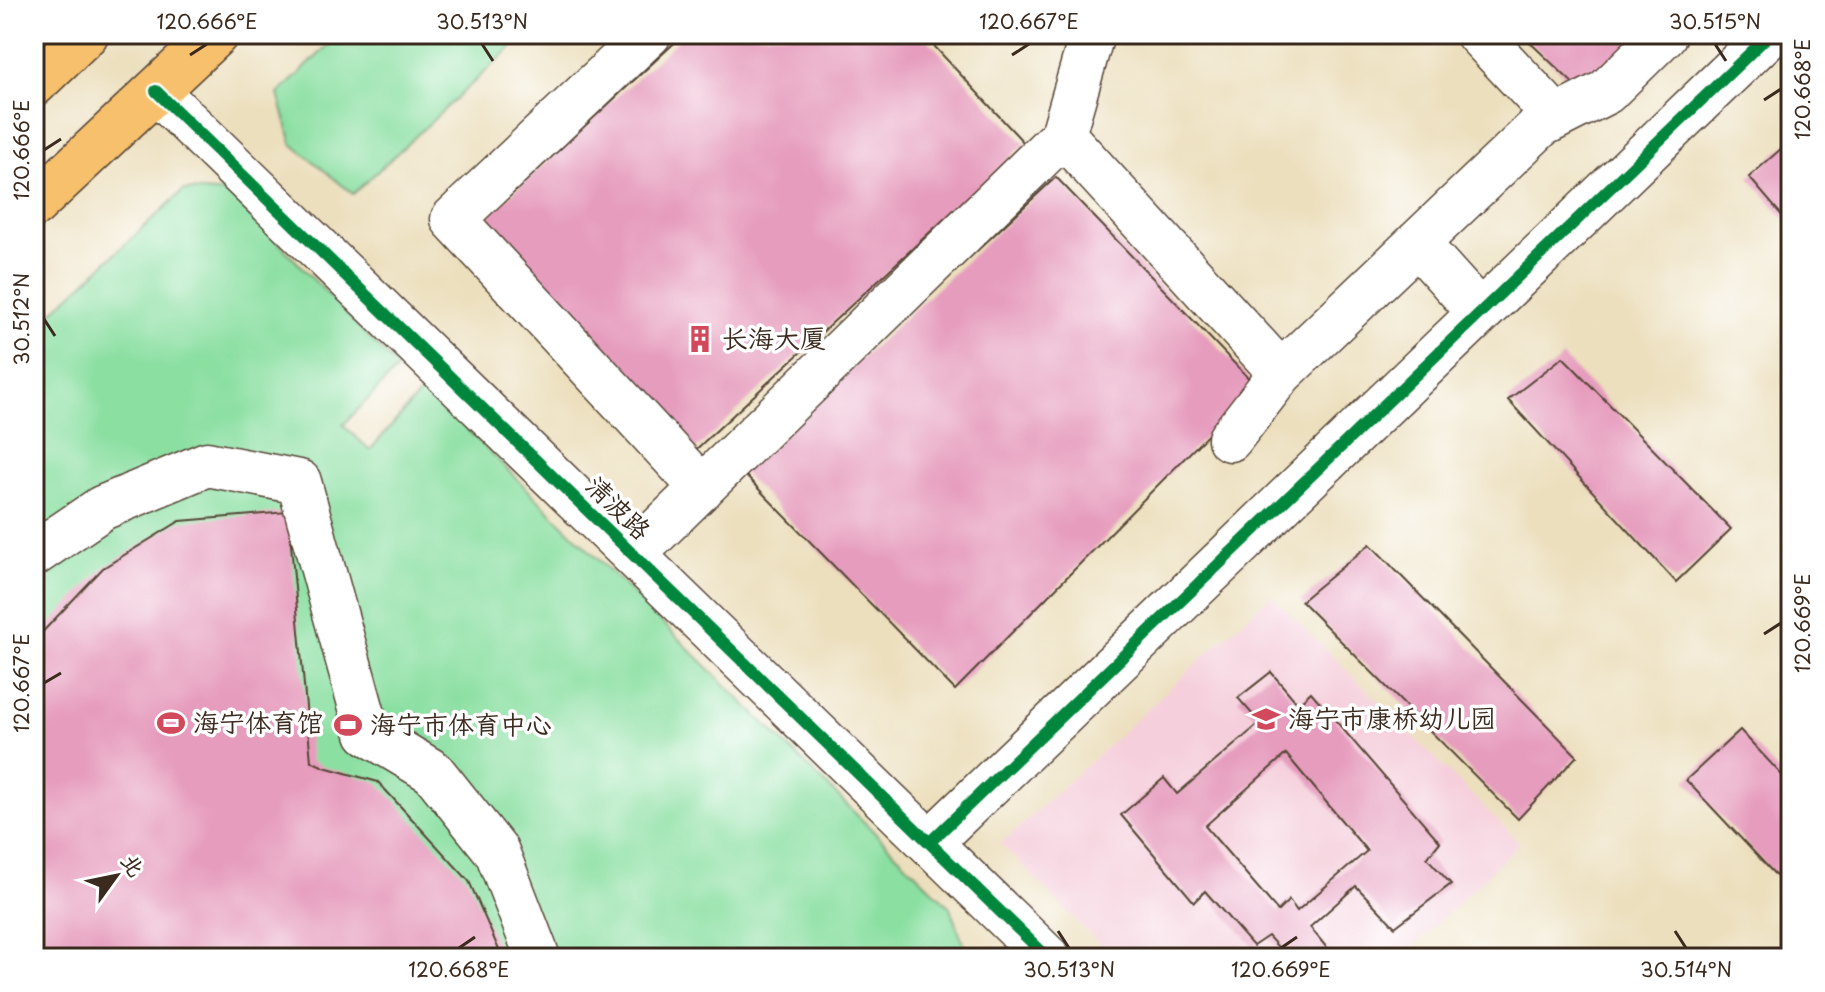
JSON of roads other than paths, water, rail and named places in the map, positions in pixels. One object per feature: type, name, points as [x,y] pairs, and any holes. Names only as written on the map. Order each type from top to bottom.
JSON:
[{"type":"highway","points":[[34,84],[86,34]]},
{"type":"highway","points":[[34,205],[216,34]]},
{"type":"street","points":[[649,34],[453,219],[702,488]]},
{"type":"street","points":[[634,554],[1063,135],[1092,34]]},
{"type":"street","points":[[1478,34],[1556,117]]},
{"type":"street","points":[[1230,439],[1281,373],[1541,125],[1606,92],[1665,34]]},
{"type":"street","points":[[930,842],[1770,34]]},
{"type":"street","name":"清波路","points":[[156,91],[1048,958]]},
{"type":"street","points":[[1063,135],[1281,373]]},
{"type":"street","points":[[1417,243],[1480,313]]},
{"type":"street","points":[[34,554],[102,508],[207,464],[299,482],[368,733],[433,772],[497,852],[538,958]]},
{"type":"place","name":"长海大厦","points":[[700,339]]},
{"type":"place","name":"海宁市康桥幼儿园","points":[[1266,719]]},
{"type":"place","name":"海宁体育馆","points":[[171,723]]},
{"type":"place","name":"海宁市体育中心","points":[[348,725]]}]
